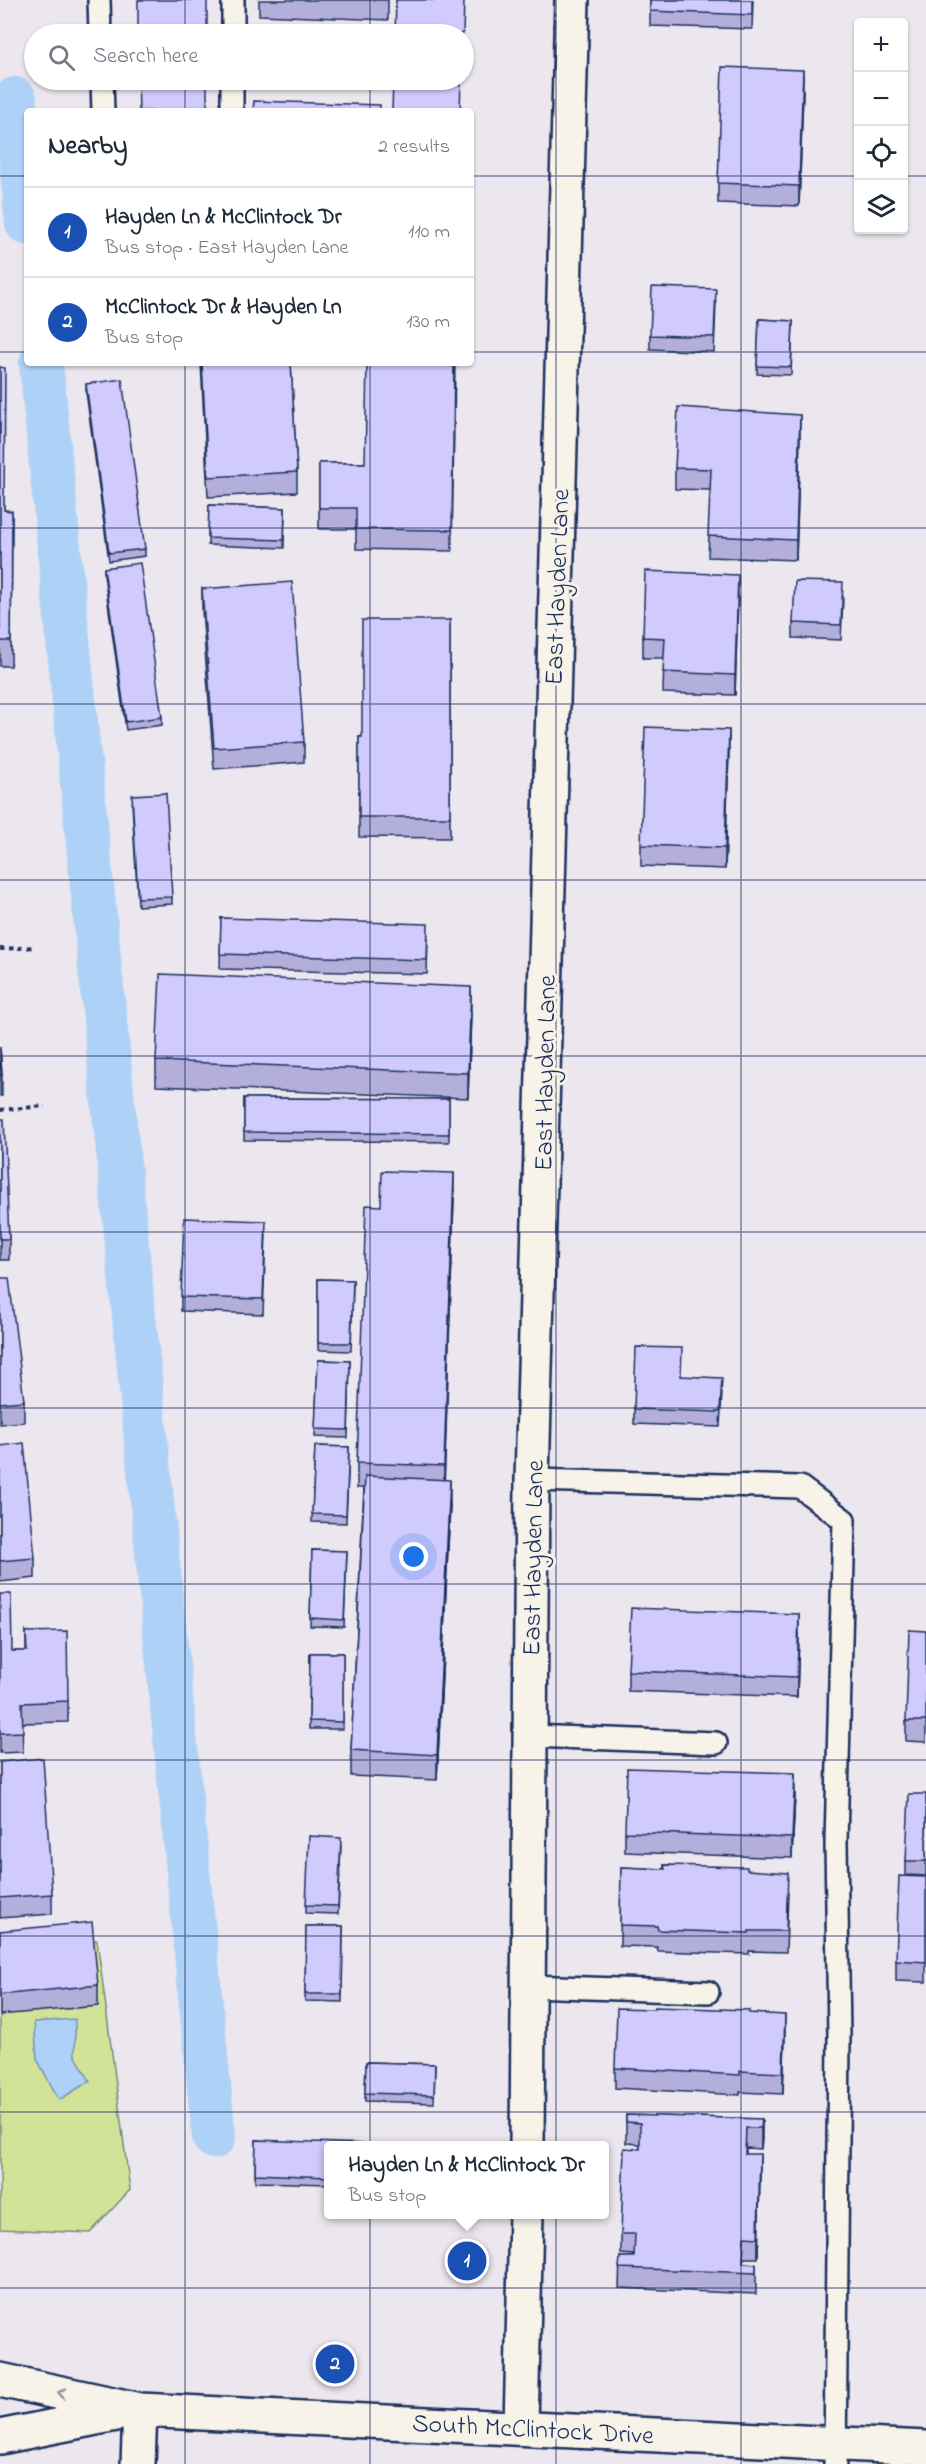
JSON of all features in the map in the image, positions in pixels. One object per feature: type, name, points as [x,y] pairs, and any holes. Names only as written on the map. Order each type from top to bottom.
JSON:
[{"type":"street","name":"East Hayden Lane","points":[[527,2141],[532,1480],[572,0]]},
{"type":"street","points":[[521,2427],[526,2219]]},
{"type":"street","name":"South McClintock Drive","points":[[0,2380],[140,2410],[521,2427],[835,2453],[926,2448]]},
{"type":"street","name":"South McClintock Drive","points":[[0,2437],[140,2410]]},
{"type":"street","points":[[138,2464],[140,2410]]},
{"type":"lane","points":[[99,0],[100,24]]},
{"type":"lane","points":[[233,0],[233,24]]},
{"type":"lane","points":[[102,90],[103,108]]},
{"type":"lane","points":[[232,90],[232,108]]},
{"type":"lane","points":[[532,1480],[800,1487],[844,1520],[836,1843],[839,2060],[835,2453]]},
{"type":"lane","points":[[530,1736],[716,1743]]},
{"type":"lane","points":[[528,1986],[708,1992]]},
{"type":"path","points":[[0,949],[35,947]]},
{"type":"path","points":[[0,1110],[45,1106]]},
{"type":"green space","points":[[97,1940],[130,2190],[90,2233],[0,2229],[0,1949]]},
{"type":"water","points":[[75,2019],[75,2055],[90,2081],[59,2100],[37,2059],[34,2022]]},
{"type":"building","points":[[138,0],[207,0],[207,24],[138,24]]},
{"type":"building","points":[[396,0],[464,0],[463,24],[395,24]]},
{"type":"building","points":[[650,0],[752,0],[752,15],[650,11]]},
{"type":"building","points":[[722,67],[803,70],[799,186],[718,183]]},
{"type":"building","points":[[138,90],[207,90],[207,108],[139,108]]},
{"type":"building","points":[[393,90],[461,90],[460,108],[392,108]]},
{"type":"building","points":[[254,101],[380,105],[380,108],[253,108]]},
{"type":"building","points":[[652,287],[716,289],[714,337],[650,335]]},
{"type":"building","points":[[759,319],[793,321],[791,367],[757,366]]},
{"type":"building","points":[[202,366],[291,366],[297,472],[208,477]]},
{"type":"building","points":[[367,366],[454,366],[452,530],[356,529],[356,508],[319,508],[319,463],[365,463]]},
{"type":"building","points":[[0,367],[5,368],[4,510],[12,511],[11,641],[0,641]]},
{"type":"building","points":[[122,379],[145,549],[109,553],[86,384]]},
{"type":"building","points":[[678,407],[800,415],[796,540],[708,536],[711,469],[675,468]]},
{"type":"building","points":[[209,505],[285,508],[284,540],[208,538]]},
{"type":"building","points":[[140,563],[162,717],[126,722],[104,568]]},
{"type":"building","points":[[645,571],[738,575],[735,675],[663,672],[665,638],[643,637]]},
{"type":"building","points":[[795,581],[843,582],[841,625],[793,623]]},
{"type":"building","points":[[292,582],[304,742],[214,748],[202,589]]},
{"type":"building","points":[[362,620],[450,620],[450,817],[359,817]]},
{"type":"building","points":[[645,727],[729,730],[725,848],[641,845]]},
{"type":"building","points":[[166,793],[172,897],[138,898],[132,795]]},
{"type":"building","points":[[221,918],[428,924],[427,960],[220,954]]},
{"type":"building","points":[[160,974],[471,987],[468,1073],[156,1061]]},
{"type":"building","points":[[0,1047],[2,1075],[0,1075]]},
{"type":"building","points":[[244,1098],[449,1099],[449,1134],[244,1132]]},
{"type":"building","points":[[0,1119],[4,1119],[9,1239],[0,1239]]},
{"type":"building","points":[[382,1171],[454,1173],[444,1466],[357,1463],[366,1205],[381,1206]]},
{"type":"building","points":[[184,1218],[266,1221],[263,1299],[181,1297]]},
{"type":"building","points":[[0,1278],[9,1278],[24,1401],[0,1403]]},
{"type":"building","points":[[318,1279],[353,1280],[351,1343],[318,1343]]},
{"type":"building","points":[[636,1347],[682,1348],[681,1376],[722,1378],[720,1412],[634,1409]]},
{"type":"building","points":[[318,1360],[350,1361],[348,1430],[315,1429]]},
{"type":"building","points":[[24,1443],[35,1558],[0,1561],[0,1446]]},
{"type":"building","points":[[315,1446],[349,1447],[346,1515],[312,1514]]},
{"type":"building","points":[[365,1476],[450,1480],[437,1755],[351,1750]]},
{"type":"building","points":[[312,1550],[347,1551],[344,1620],[310,1618]]},
{"type":"building","points":[[0,1594],[11,1594],[12,1651],[27,1651],[26,1632],[67,1631],[68,1701],[22,1703],[23,1732],[0,1733]]},
{"type":"building","points":[[631,1608],[799,1614],[797,1677],[628,1671]]},
{"type":"building","points":[[909,1630],[926,1631],[926,1721],[906,1721]]},
{"type":"building","points":[[310,1653],[343,1653],[343,1722],[309,1721]]},
{"type":"building","points":[[43,1758],[52,1894],[0,1898],[0,1762]]},
{"type":"building","points":[[627,1768],[795,1773],[792,1838],[625,1832]]},
{"type":"building","points":[[909,1794],[926,1794],[926,1861],[906,1861]]},
{"type":"building","points":[[309,1836],[341,1838],[338,1906],[306,1905]]},
{"type":"building","points":[[664,1865],[747,1867],[747,1870],[788,1873],[786,1931],[749,1931],[749,1933],[658,1930],[657,1926],[620,1925],[621,1867],[665,1869]]},
{"type":"building","points":[[899,1876],[926,1877],[926,1962],[896,1960]]},
{"type":"building","points":[[92,1922],[98,1985],[0,1995],[0,1931]]},
{"type":"building","points":[[306,1926],[343,1926],[342,1994],[305,1994]]},
{"type":"building","points":[[654,2007],[749,2010],[749,2013],[785,2015],[783,2073],[740,2071],[740,2075],[615,2068],[617,2008],[654,2009]]},
{"type":"building","points":[[366,2062],[435,2064],[434,2095],[365,2093]]},
{"type":"building","points":[[626,2115],[762,2119],[761,2128],[746,2128],[745,2154],[760,2154],[758,2238],[744,2237],[743,2263],[756,2264],[756,2273],[619,2268],[620,2257],[634,2257],[635,2234],[621,2234],[624,2148],[640,2149],[640,2123],[626,2122]]},
{"type":"building","points":[[256,2140],[324,2142],[324,2177],[255,2174]]},
{"type":"waterway","points":[[15,99],[24,192]]},
{"type":"waterway","points":[[41,366],[214,2137]]},
{"type":"place","name":"Hayden Ln & McClintock Dr","points":[[467,2261]]},
{"type":"place","name":"McClintock Dr & Hayden Ln","points":[[335,2364]]}]
